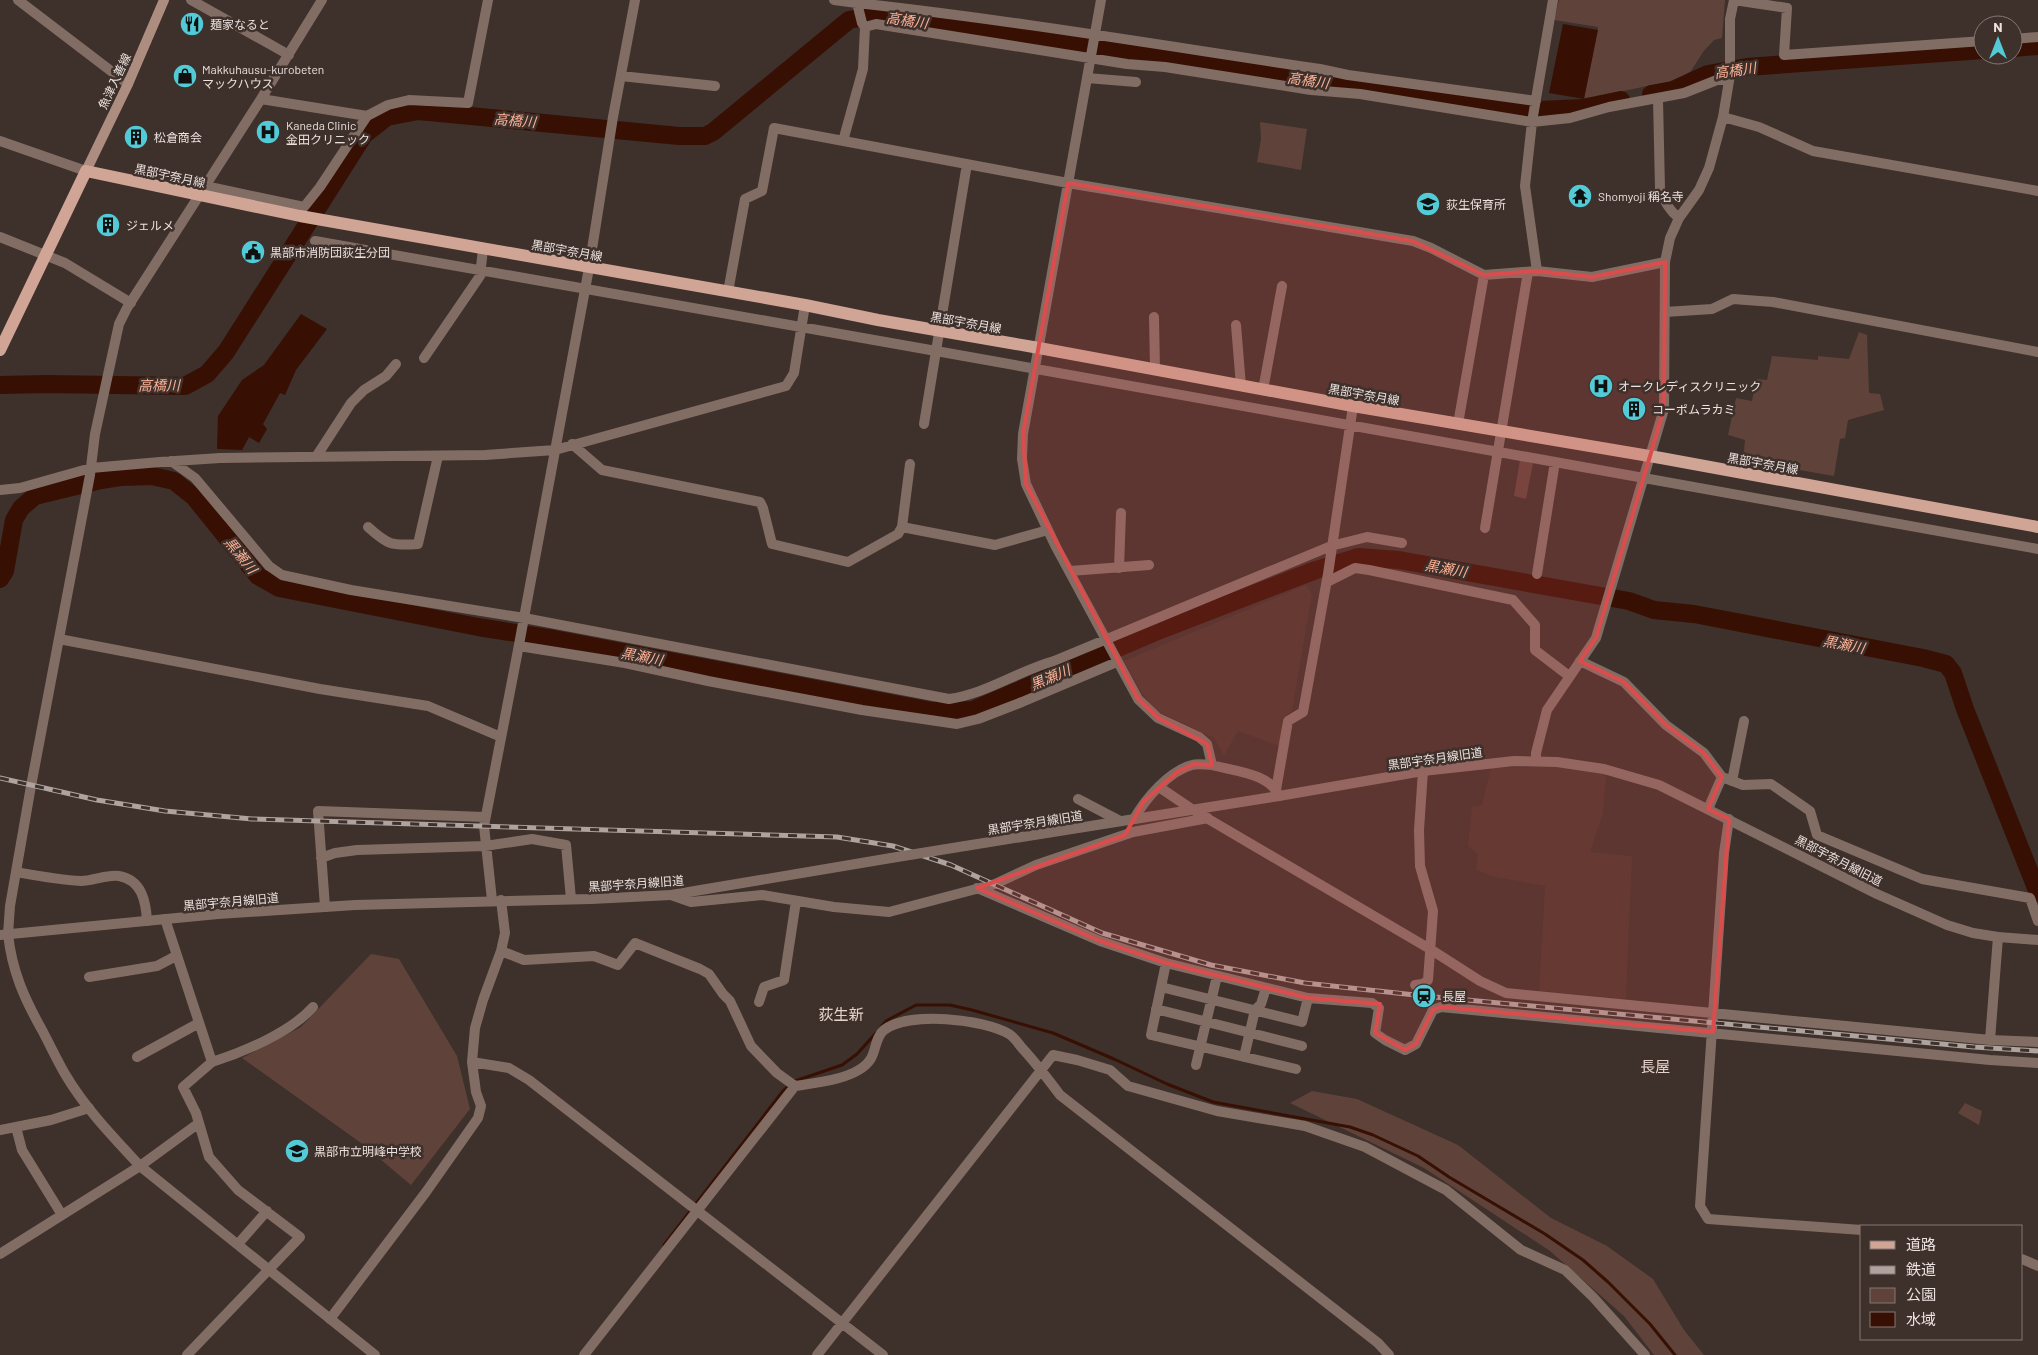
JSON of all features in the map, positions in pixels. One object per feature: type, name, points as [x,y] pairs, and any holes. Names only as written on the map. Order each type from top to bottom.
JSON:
[{"type":"main road","name":"魚津入善線","points":[[86,171],[128,84],[164,0]]},
{"type":"main road","name":"黒部宇奈月線","points":[[86,171],[202,191],[300,216],[589,268],[805,304],[939,331],[1263,390],[1651,456],[2038,527]]},
{"type":"main road","points":[[2,342],[86,171]]},
{"type":"street","points":[[18,0],[128,84]]},
{"type":"street","points":[[192,0],[289,55]]},
{"type":"street","points":[[322,0],[131,303],[120,324],[95,434],[91,472],[4,934],[15,974],[27,1002],[66,1076],[89,1108],[140,1166],[375,1355]]},
{"type":"street","points":[[202,191],[304,208],[367,116],[388,105],[409,100],[468,103],[488,0]]},
{"type":"street","points":[[330,1319],[430,1187],[478,1118],[481,1106],[476,1092],[472,1062],[475,1028],[483,1000],[502,951],[505,932],[496,900],[485,846],[485,817],[519,648],[589,268],[635,0]]},
{"type":"street","points":[[834,0],[857,3],[907,4],[1348,75],[1536,100]]},
{"type":"street","points":[[1101,0],[1022,434],[1022,459],[1026,484],[1048,530],[1138,699],[1158,718],[1199,737],[1207,744],[1212,765]]},
{"type":"street","points":[[1485,528],[1533,271],[1525,186],[1532,122],[1553,0]]},
{"type":"street","points":[[1536,760],[1536,752],[1547,710],[1596,638],[1664,409],[1665,262],[1670,238],[1680,218],[1699,190],[1709,168],[1723,117],[1729,80],[1730,19],[1734,0],[1787,8],[1784,54],[1973,42]]},
{"type":"street","points":[[843,142],[863,69],[865,27],[862,23],[857,3]]},
{"type":"street","points":[[865,27],[876,24],[1311,90],[1360,94],[1532,122],[1570,118],[1609,107],[1684,93],[1718,80],[1729,80]]},
{"type":"street","points":[[2023,38],[2038,37]]},
{"type":"street","points":[[621,76],[715,86]]},
{"type":"street","points":[[1087,78],[1136,82]]},
{"type":"street","points":[[261,99],[367,116]]},
{"type":"street","points":[[1658,99],[1660,189],[1663,200],[1672,212],[1680,218]]},
{"type":"street","points":[[1723,117],[1760,127],[1813,151],[2038,191]]},
{"type":"street","points":[[728,292],[745,199],[762,191],[774,128],[1068,183],[1412,240],[1484,275],[1533,271],[1592,277],[1665,262]]},
{"type":"street","points":[[0,141],[86,171]]},
{"type":"street","points":[[924,424],[967,164]]},
{"type":"street","points":[[0,237],[65,263],[131,303]]},
{"type":"street","points":[[315,241],[2038,549]]},
{"type":"street","points":[[424,358],[480,276],[483,248]]},
{"type":"street","points":[[1458,424],[1484,275]]},
{"type":"street","points":[[1263,390],[1282,286]]},
{"type":"street","points":[[1665,312],[1712,309],[1733,299],[1773,302],[2038,352]]},
{"type":"street","points":[[0,490],[20,488],[91,472],[171,461],[220,458],[485,455],[555,450],[786,386],[794,373],[805,304]]},
{"type":"street","points":[[1154,317],[1155,370]]},
{"type":"street","points":[[1236,325],[1241,386]]},
{"type":"street","points":[[316,457],[351,403],[364,390],[386,376],[396,364]]},
{"type":"street","points":[[1278,793],[1288,721],[1303,712],[1327,578],[1353,406]]},
{"type":"street","points":[[572,444],[602,470],[760,502],[772,544],[848,562],[898,534],[902,527],[910,464]]},
{"type":"street","points":[[368,527],[384,542],[397,545],[418,544],[438,456]]},
{"type":"street","points":[[171,461],[195,478],[269,566],[282,575],[351,590],[524,620],[949,699],[964,697],[1033,667],[1106,641],[1330,549],[1367,537],[1402,544]]},
{"type":"street","points":[[1537,574],[1555,462]]},
{"type":"street","points":[[1119,568],[1121,513]]},
{"type":"street","points":[[902,527],[995,545],[1048,530]]},
{"type":"street","points":[[1070,571],[1149,565]]},
{"type":"street","points":[[1327,578],[1355,568],[1512,600],[1535,625],[1535,650],[1569,676]]},
{"type":"street","points":[[59,639],[320,689],[428,706],[501,737]]},
{"type":"street","points":[[519,648],[625,663],[708,681],[862,710],[957,724],[978,719],[1022,702],[1116,660]]},
{"type":"street","points":[[1580,661],[1624,682],[1666,725],[1704,753],[1722,777],[1743,785],[1771,784],[1810,811],[1817,835],[1922,879],[2030,898],[2038,922]]},
{"type":"street","points":[[1732,781],[1744,721]]},
{"type":"street","name":"黒部宇奈月線旧道","points":[[4,934],[218,914],[324,907],[671,895],[1193,810],[1278,793],[1423,771],[1536,760],[1604,769],[1640,778],[1659,785],[1913,911],[1947,925],[1973,933],[2038,940]]},
{"type":"street","points":[[1134,819],[1143,802],[1159,787],[1178,772],[1194,764],[1212,765],[1263,779],[1278,793]]},
{"type":"street","points":[[1415,985],[1423,984],[1428,980],[1433,911],[1420,866],[1419,830],[1423,771]]},
{"type":"street","points":[[1708,809],[1722,777]]},
{"type":"street","points":[[1159,787],[1193,810],[1430,949],[1480,982],[1506,993],[1990,1040],[2038,1042]]},
{"type":"street","points":[[1078,799],[1120,822]]},
{"type":"street","points":[[324,907],[318,810],[485,817]]},
{"type":"street","points":[[671,895],[691,902],[762,896],[834,907],[889,912],[995,884],[1036,865],[1133,832],[1208,818]]},
{"type":"street","points":[[1728,819],[1700,1206],[1708,1219],[1860,1230]]},
{"type":"street","points":[[321,858],[335,853],[357,850],[485,846],[532,839],[566,845],[571,899]]},
{"type":"street","points":[[16,872],[80,881],[119,876],[130,881],[139,889],[144,897],[147,921]]},
{"type":"street","points":[[977,888],[1100,941],[1166,963],[1308,998],[1372,1003],[1379,1008],[1376,1033],[1385,1040],[1406,1050],[1416,1044],[1433,1010],[1441,1006],[1990,1060],[2038,1063]]},
{"type":"street","points":[[758,1002],[764,986],[784,980],[796,901]]},
{"type":"street","points":[[165,919],[212,1062]]},
{"type":"street","points":[[1990,1040],[1998,937]]},
{"type":"street","points":[[502,951],[524,960],[594,956],[618,965],[635,943],[700,969],[709,974],[730,1001],[751,1046],[777,1073],[795,1086],[824,1082],[854,1072],[870,1060],[874,1045],[882,1030],[897,1022],[913,1018],[941,1018],[993,1027],[1010,1034],[1041,1069],[1060,1095],[1378,1343],[1387,1354]]},
{"type":"street","points":[[89,976],[157,966],[176,956]]},
{"type":"street","points":[[1166,963],[1150,1035],[1296,1069]]},
{"type":"street","points":[[1196,1065],[1216,976]]},
{"type":"street","points":[[1161,987],[1302,1022],[1308,998]]},
{"type":"street","points":[[1244,1057],[1256,1010],[1261,1004],[1266,988]]},
{"type":"street","points":[[187,1355],[300,1237],[238,1190],[209,1157],[196,1113],[183,1087],[212,1062],[228,1057],[283,1030],[304,1016],[313,1006]]},
{"type":"street","points":[[1156,1009],[1302,1046]]},
{"type":"street","points":[[137,1057],[199,1022]]},
{"type":"street","points":[[817,1355],[1053,1055],[1110,1070],[1128,1086],[1216,1111],[1305,1126],[1365,1147],[1446,1190],[1520,1250],[1565,1270],[1645,1355]]},
{"type":"street","points":[[472,1062],[510,1068],[529,1080],[883,1355]]},
{"type":"street","points":[[584,1355],[795,1086]]},
{"type":"street","points":[[0,1130],[51,1120],[89,1108]]},
{"type":"street","points":[[0,1254],[140,1166],[199,1123]]},
{"type":"street","points":[[16,1127],[22,1150],[62,1215]]},
{"type":"street","points":[[238,1244],[267,1211]]},
{"type":"street","points":[[2023,1259],[2038,1266]]},
{"type":"highlighted area","points":[[1068,183],[1413,241],[1484,275],[1537,271],[1592,277],[1665,262],[1664,409],[1596,638],[1580,661],[1624,682],[1666,725],[1704,753],[1722,777],[1708,809],[1729,819],[1713,1032],[1441,1007],[1433,1010],[1416,1044],[1405,1050],[1375,1033],[1380,1004],[1308,998],[1166,963],[1100,941],[977,888],[1125,835],[1143,802],[1177,772],[1194,764],[1212,765],[1207,744],[1158,718],[1138,699],[1026,484],[1023,434]]},
{"type":"shaded area","points":[[1306,585],[1312,594],[1292,711],[1282,719],[1280,746],[1238,731],[1224,756],[1214,738],[1157,711],[1142,693],[1124,661]]},
{"type":"shaded area","points":[[1564,767],[1606,774],[1603,813],[1590,852],[1632,856],[1626,999],[1539,991],[1545,886],[1495,877],[1476,870],[1478,855],[1468,845],[1472,806],[1482,805],[1491,768]]},
{"type":"green space","points":[[1559,0],[1725,0],[1722,38],[1714,40],[1703,52],[1691,71],[1677,80],[1584,99],[1598,27],[1554,20]]},
{"type":"green space","points":[[1260,122],[1307,129],[1301,170],[1257,162],[1261,139]]},
{"type":"green space","points":[[1859,332],[1867,335],[1869,393],[1880,394],[1884,410],[1848,420],[1845,438],[1840,439],[1834,476],[1743,460],[1745,440],[1728,435],[1736,398],[1752,401],[1756,379],[1767,380],[1772,356],[1818,360],[1818,356],[1849,359]]},
{"type":"green space","points":[[1520,460],[1533,463],[1526,499],[1514,496]]},
{"type":"green space","points":[[371,954],[399,959],[457,1056],[470,1109],[411,1185],[361,1143],[242,1058],[301,1027]]},
{"type":"green space","points":[[1312,1091],[1357,1099],[1458,1145],[1551,1218],[1607,1246],[1653,1279],[1684,1330],[1704,1355],[1654,1355],[1624,1316],[1550,1251],[1424,1168],[1290,1103]]},
{"type":"green space","points":[[1965,1103],[1982,1111],[1979,1125],[1958,1113]]},
{"type":"water","points":[[1563,24],[1598,30],[1584,99],[1549,93]]},
{"type":"water","points":[[301,314],[327,329],[296,370],[285,395],[280,393],[263,424],[267,429],[259,443],[249,437],[242,450],[217,449],[218,416],[242,380],[264,365]]},
{"type":"waterway","name":"高橋川","points":[[0,385],[185,386],[207,374],[226,352],[364,135],[387,117],[418,111],[679,136],[705,136],[713,132],[849,20],[874,15],[1257,70],[1520,111],[1582,108],[1621,100]]},
{"type":"waterway","name":"高橋川","points":[[2023,47],[2038,46]]},
{"type":"waterway","name":"高橋川","points":[[1651,94],[1673,90],[1708,74],[1747,67],[1973,51]]},
{"type":"waterway","name":"黒瀬川","points":[[0,579],[5,571],[14,520],[21,508],[35,496],[101,480],[120,477],[152,476],[174,481],[194,497],[258,576],[279,588],[932,711],[973,710],[1160,630],[1316,570],[1358,557],[1399,560],[1629,601],[1654,610],[1694,614],[1946,664],[1953,673],[1965,709],[2038,893]]},
{"type":"waterway","points":[[881,1027],[886,1021],[916,1005],[950,1005],[1053,1033],[1167,1084],[1213,1102],[1350,1127],[1373,1135],[1418,1156],[1449,1177],[1545,1234],[1583,1260],[1650,1324],[1675,1355]]},
{"type":"waterway","points":[[664,1245],[783,1091],[795,1081],[842,1065],[857,1054],[876,1033]]},
{"type":"railway","points":[[0,778],[97,800],[165,811],[252,819],[837,837],[893,846],[951,865],[1102,933],[1211,965],[1305,983],[1424,996],[1974,1047],[2038,1051]]},
{"type":"place","name":"麺家なると","points":[[192,24]]},
{"type":"place","name":"Makkuhausu-kurobeten マックハウス","points":[[185,76]]},
{"type":"place","name":"Kaneda Clinic 金田クリニック","points":[[268,132]]},
{"type":"place","name":"松倉商会","points":[[136,137]]},
{"type":"place","name":"Shomyoji 稱名寺","points":[[1580,196]]},
{"type":"place","name":"荻生保育所","points":[[1428,204]]},
{"type":"place","name":"ジェルメ","points":[[108,225]]},
{"type":"place","name":"黒部市消防団荻生分団","points":[[253,252]]},
{"type":"place","name":"オークレディスクリニック","points":[[1601,386]]},
{"type":"place","name":"コーポムラカミ","points":[[1634,409]]},
{"type":"place","name":"長屋","points":[[1424,996]]},
{"type":"place","name":"黒部市立明峰中学校","points":[[297,1151]]},
{"type":"district","name":"荻生新","points":[[841,1014]]},
{"type":"district","name":"長屋","points":[[1655,1066]]}]
